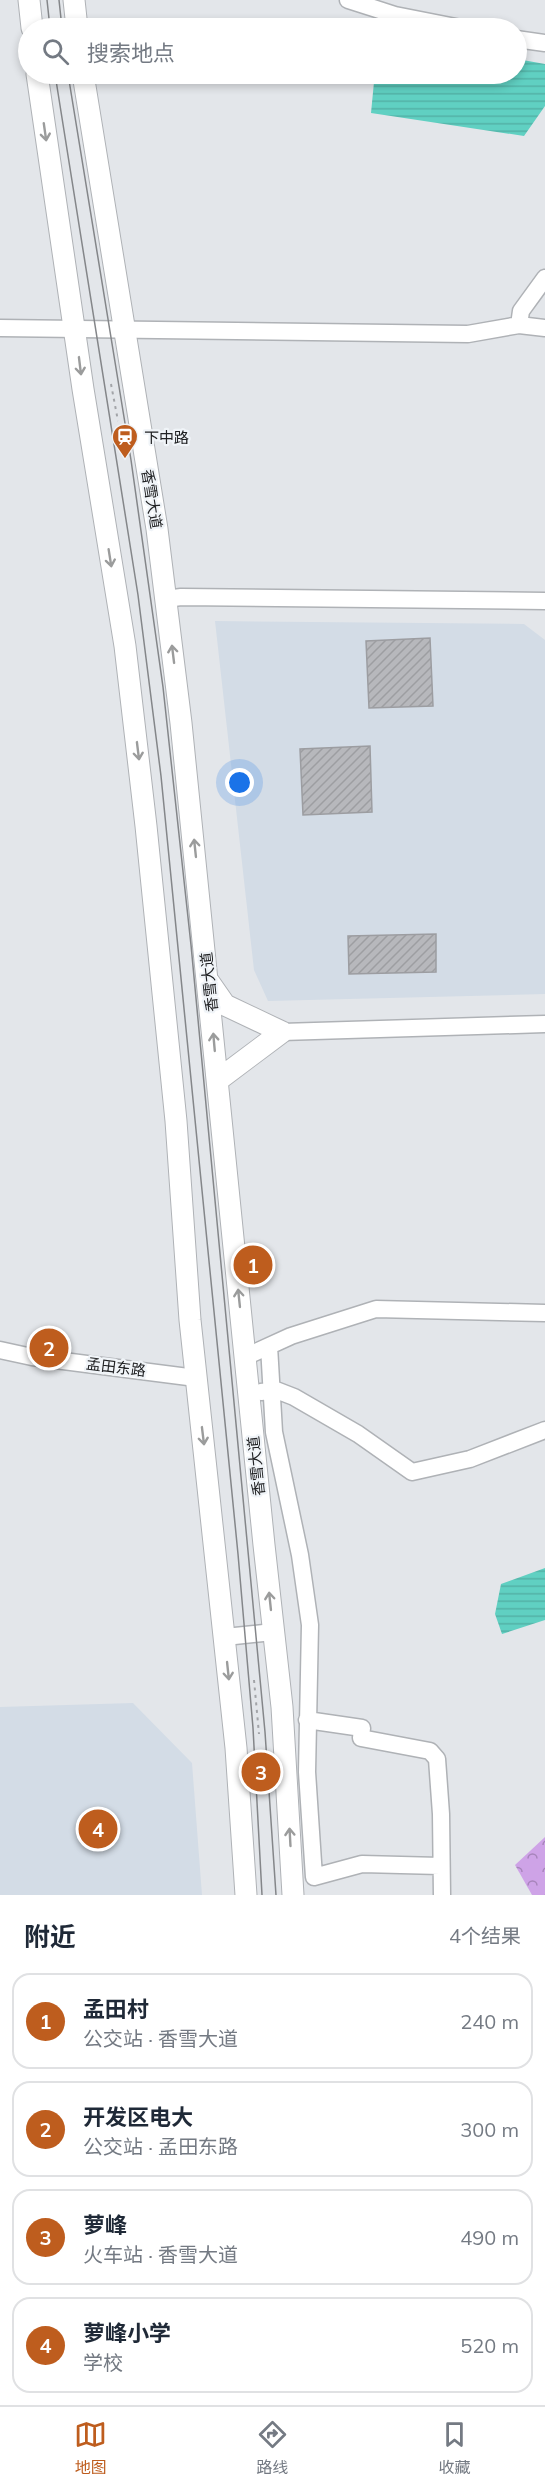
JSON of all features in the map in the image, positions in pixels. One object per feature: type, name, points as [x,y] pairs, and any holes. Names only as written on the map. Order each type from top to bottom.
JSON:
[{"type":"main road","points":[[29,0],[31,18]]},
{"type":"main road","points":[[74,0],[76,18]]},
{"type":"main road","points":[[38,84],[133,710],[176,1121],[196,1378],[236,1748],[246,1895]]},
{"type":"main road","name":"香雪大道","points":[[85,84],[166,599],[209,982],[282,1707],[293,1895]]},
{"type":"main road","points":[[209,982],[225,1005],[282,1032],[218,1080]]},
{"type":"street","points":[[348,0],[410,18]]},
{"type":"street","points":[[527,41],[545,43]]},
{"type":"street","points":[[519,325],[521,311],[545,278]]},
{"type":"street","points":[[0,328],[468,334],[519,325],[545,328]]},
{"type":"street","points":[[166,599],[181,597],[545,601]]},
{"type":"street","points":[[282,1032],[545,1024]]},
{"type":"street","points":[[245,1357],[291,1336],[376,1309],[545,1313]]},
{"type":"street","points":[[269,1346],[274,1432],[284,1490],[300,1555],[310,1625],[307,1772],[314,1877],[362,1864],[440,1866]]},
{"type":"street","name":"孟田东路","points":[[0,1350],[196,1378]]},
{"type":"street","points":[[249,1394],[276,1390],[294,1397],[349,1428],[412,1472],[470,1459],[545,1430]]},
{"type":"street","points":[[225,1636],[273,1632]]},
{"type":"street","points":[[307,1720],[362,1728],[361,1738],[430,1751],[437,1759],[441,1814],[442,1895]]},
{"type":"path","points":[[111,384],[118,421]]},
{"type":"path","points":[[254,1680],[259,1734]]},
{"type":"shaded area","points":[[527,61],[545,64],[545,106],[524,136],[371,113],[374,84],[527,84]]},
{"type":"shaded area","points":[[215,621],[524,624],[545,640],[545,994],[268,1001],[254,970]]},
{"type":"shaded area","points":[[545,1568],[545,1620],[502,1634],[495,1614],[501,1584]]},
{"type":"shaded area","points":[[133,1703],[192,1763],[202,1895],[0,1895],[0,1707]]},
{"type":"green space","points":[[545,1837],[545,1895],[532,1895],[515,1865]]},
{"type":"building","points":[[430,638],[433,706],[369,708],[366,641]]},
{"type":"building","points":[[370,746],[372,812],[303,815],[300,749]]},
{"type":"building","points":[[436,934],[436,972],[349,974],[348,936]]},
{"type":"tram line","points":[[47,0],[49,18]]},
{"type":"tram line","points":[[59,0],[61,18]]},
{"type":"tram line","points":[[57,84],[138,595],[161,776],[238,1554],[253,1728],[262,1895]]},
{"type":"tram line","points":[[70,84],[131,460],[163,687],[191,945],[265,1732],[276,1895]]},
{"type":"place","name":"下中路","points":[[125,460]]},
{"type":"place","name":"孟田村","points":[[253,1265]]},
{"type":"place","name":"开发区电大","points":[[49,1348]]},
{"type":"place","name":"萝峰","points":[[261,1772]]},
{"type":"place","name":"萝峰小学","points":[[98,1829]]}]
